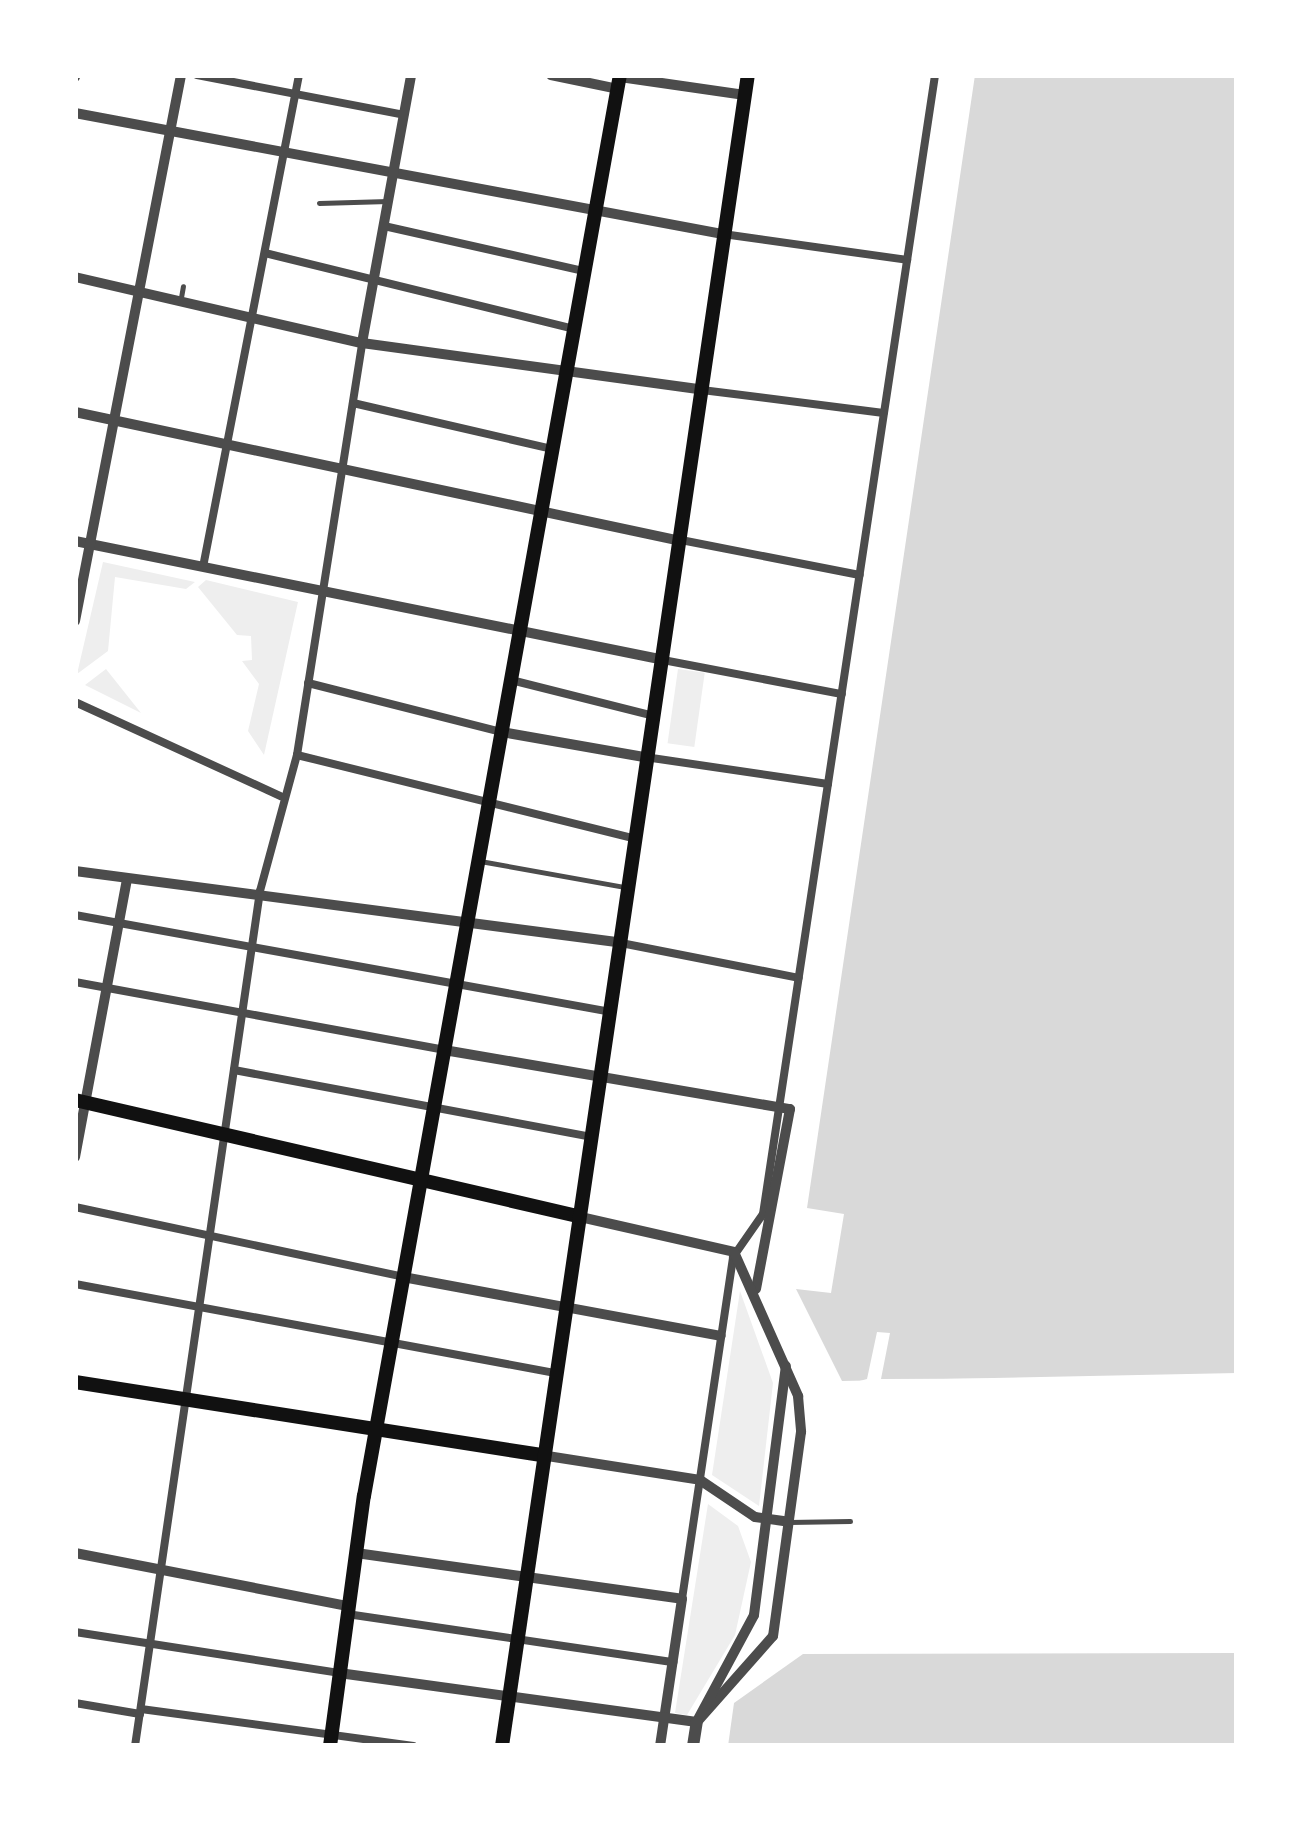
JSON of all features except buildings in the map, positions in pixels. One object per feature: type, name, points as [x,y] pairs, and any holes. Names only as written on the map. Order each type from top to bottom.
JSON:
[{"type":"main road","points":[[502,1746],[574,1215],[748,75]]},
{"type":"main road","points":[[331,1740],[376,1429],[620,80]]},
{"type":"main road","points":[[80,1101],[574,1215]]},
{"type":"main road","points":[[75,1382],[541,1455]]},
{"type":"street","points":[[75,621],[144,295],[181,75]]},
{"type":"street","points":[[197,75],[404,115]]},
{"type":"street","points":[[203,567],[300,75]]},
{"type":"street","points":[[135,1746],[260,891],[280,796],[297,756],[362,343],[411,75]]},
{"type":"street","points":[[551,75],[744,94]]},
{"type":"street","points":[[756,1289],[770,1253],[799,978],[935,75]]},
{"type":"street","points":[[75,113],[283,158],[595,215],[907,260]]},
{"type":"street","points":[[384,226],[585,271]]},
{"type":"street","points":[[265,253],[574,329]]},
{"type":"street","points":[[75,277],[362,343],[566,374],[884,412]]},
{"type":"street","points":[[352,404],[553,449]]},
{"type":"street","points":[[75,412],[676,540],[860,575]]},
{"type":"street","points":[[75,541],[842,694]]},
{"type":"street","points":[[511,680],[650,715]]},
{"type":"street","points":[[308,683],[502,732],[828,784]]},
{"type":"street","points":[[75,702],[280,796]]},
{"type":"street","points":[[297,756],[632,838]]},
{"type":"street","points":[[75,871],[260,891],[468,920],[616,942],[799,978]]},
{"type":"street","points":[[75,1157],[80,1101],[107,988],[127,879]]},
{"type":"street","points":[[75,914],[251,951],[606,1011]]},
{"type":"street","points":[[75,982],[595,1078],[784,1108]]},
{"type":"street","points":[[234,1070],[434,1104],[586,1136]]},
{"type":"street","points":[[660,1746],[734,1252],[764,1214],[784,1108]]},
{"type":"street","points":[[75,1206],[209,1238],[562,1309],[721,1336]]},
{"type":"street","points":[[574,1215],[734,1252],[756,1289],[786,1365],[801,1418],[773,1636],[696,1722]]},
{"type":"street","points":[[75,1284],[199,1310],[392,1340],[552,1373]]},
{"type":"street","points":[[693,1746],[696,1722],[754,1615],[786,1365]]},
{"type":"street","points":[[541,1455],[700,1480],[767,1520],[789,1522]]},
{"type":"street","points":[[75,1553],[348,1610],[673,1662]]},
{"type":"street","points":[[356,1553],[682,1600]]},
{"type":"street","points":[[75,1632],[149,1650],[696,1722]]},
{"type":"street","points":[[75,1702],[331,1740],[414,1746]]},
{"type":"lane","points":[[320,203],[388,200]]},
{"type":"lane","points":[[180,303],[184,286]]},
{"type":"lane","points":[[478,861],[624,887]]},
{"type":"lane","points":[[789,1522],[850,1521]]},
{"type":"shaded area","points":[[975,75],[1237,75],[1237,1373],[842,1381],[796,1289],[831,1293],[844,1214],[807,1208]]},
{"type":"shaded area","points":[[103,562],[195,582],[186,589],[115,577],[108,651],[77,674]]},
{"type":"shaded area","points":[[206,580],[298,602],[264,755],[248,731],[259,684],[242,661],[252,660],[251,636],[237,635],[198,587]]},
{"type":"shaded area","points":[[106,669],[141,713],[85,685]]},
{"type":"shaded area","points":[[678,669],[705,673],[694,747],[668,743]]},
{"type":"shaded area","points":[[740,1291],[773,1383],[759,1506],[712,1475]]},
{"type":"shaded area","points":[[708,1504],[738,1526],[751,1562],[735,1635],[687,1715],[675,1713]]},
{"type":"shaded area","points":[[1237,1653],[1237,1746],[728,1746],[734,1703],[803,1654]]},
{"type":"pier","points":[[877,1332],[890,1333],[881,1379],[1237,1378],[841,1386],[867,1379]]},
{"type":"pier","points":[[804,1648],[1237,1648],[1237,1653],[804,1653]]}]
